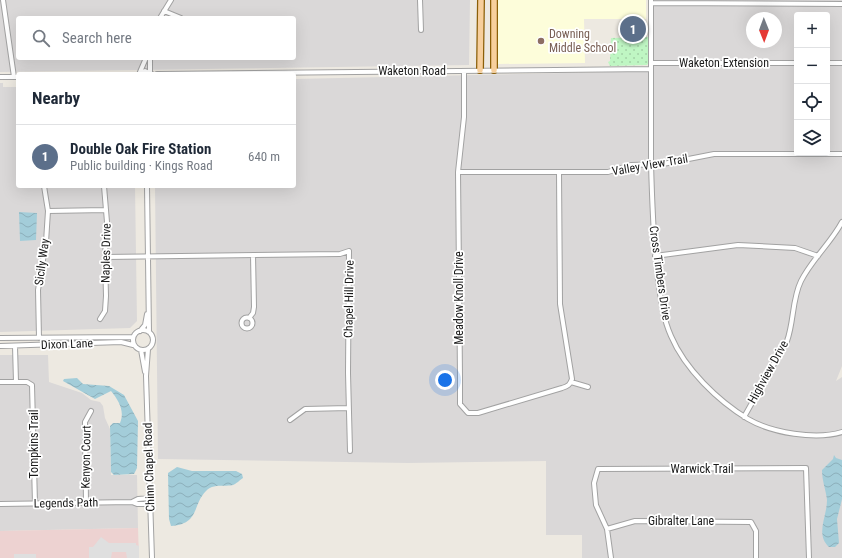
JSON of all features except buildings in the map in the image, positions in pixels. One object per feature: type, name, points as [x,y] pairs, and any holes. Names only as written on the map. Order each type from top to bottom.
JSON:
[{"type":"main road","points":[[480,70],[481,0]]},
{"type":"main road","points":[[494,0],[494,70]]},
{"type":"street","points":[[0,77],[16,77],[4,0]]},
{"type":"street","points":[[161,16],[171,0]]},
{"type":"street","points":[[420,0],[421,30]]},
{"type":"street","points":[[651,2],[771,2],[842,4]]},
{"type":"street","name":"Cross Timbers Drive","points":[[651,2],[652,210],[655,256],[666,322],[671,338],[706,386],[716,396],[744,416],[761,425],[787,432],[825,434],[842,432]]},
{"type":"street","points":[[164,11],[176,16]]},
{"type":"street","points":[[139,72],[145,60]]},
{"type":"street","points":[[150,60],[151,72]]},
{"type":"street","points":[[830,63],[842,62]]},
{"type":"street","name":"Waketon Extension","points":[[652,63],[794,63]]},
{"type":"street","name":"Waketon Road","points":[[296,72],[651,69]]},
{"type":"street","name":"Meadow Knoll Drive","points":[[464,71],[464,117],[458,172],[460,400],[462,408],[468,413],[478,413],[569,386],[571,382]]},
{"type":"street","name":"Valley View Trail","points":[[458,172],[608,172],[631,165],[663,164],[714,154],[842,154]]},
{"type":"street","points":[[559,172],[560,304],[572,379],[571,382],[588,387]]},
{"type":"street","name":"Sicily Way","points":[[39,338],[38,290],[46,242],[48,211],[44,188]]},
{"type":"street","name":"Naples Drive","points":[[100,319],[106,311],[106,210],[104,188]]},
{"type":"street","points":[[147,188],[148,308],[149,332],[153,342],[148,349],[141,350],[133,345],[133,337],[144,325],[148,308]]},
{"type":"street","points":[[48,211],[106,210]]},
{"type":"street","name":"Highview Drive","points":[[744,416],[783,349],[790,330],[796,293],[801,281],[842,222]]},
{"type":"street","points":[[655,256],[738,245],[795,248],[818,256]]},
{"type":"street","name":"Chapel Hill Drive","points":[[105,257],[340,254],[349,251],[350,451]]},
{"type":"street","points":[[249,318],[253,313],[254,307],[253,255]]},
{"type":"street","points":[[140,330],[149,332]]},
{"type":"street","name":"Dixon Lane","points":[[0,338],[133,337]]},
{"type":"street","name":"Dixon Lane","points":[[0,346],[121,342],[133,345]]},
{"type":"street","points":[[0,382],[16,382],[15,346]]},
{"type":"street","name":"Chinn Chapel Road","points":[[148,349],[146,376],[152,558]]},
{"type":"street","name":"Chinn Chapel Road","points":[[141,350],[146,376]]},
{"type":"street","name":"Tompkins Trail","points":[[16,382],[27,382],[32,385],[35,504]]},
{"type":"street","points":[[290,420],[305,409],[349,408]]},
{"type":"street","name":"Kenyon Court","points":[[86,503],[85,422],[91,411]]},
{"type":"street","name":"Warwick Trail","points":[[607,529],[596,505],[594,483],[598,469],[806,468],[810,558]]},
{"type":"street","name":"Legends Path","points":[[132,502],[138,499],[150,498]]},
{"type":"street","name":"Legends Path","points":[[0,504],[132,502],[137,504],[151,504]]},
{"type":"street","name":"Gibralter Lane","points":[[607,529],[635,521],[751,522],[754,525],[756,558]]},
{"type":"street","points":[[607,529],[611,558]]},
{"type":"shaded area","points":[[0,0],[470,0],[469,65],[0,72]]},
{"type":"shaded area","name":"Downing Middle School","points":[[497,0],[646,0],[646,19],[584,19],[585,63],[498,64]]},
{"type":"shaded area","points":[[654,0],[842,0],[842,366],[836,381],[842,377],[842,558],[582,558],[582,535],[546,535],[546,461],[408,463],[158,459],[155,188],[296,188],[296,79],[654,71]]},
{"type":"shaded area","points":[[0,83],[3,83],[3,87],[16,87],[16,188],[135,188],[137,321],[130,328],[0,332]]},
{"type":"shaded area","points":[[0,355],[48,355],[49,382],[82,393],[91,400],[100,402],[103,406],[105,418],[110,429],[111,475],[137,475],[138,528],[0,531]]},
{"type":"shaded area","points":[[138,528],[139,558],[0,558],[0,531]]},
{"type":"shaded area","points":[[101,537],[109,543],[136,543],[136,545],[139,546],[139,558],[127,558],[126,552],[112,552],[111,558],[89,558],[89,547],[93,547]]},
{"type":"shaded area","points":[[14,554],[36,554],[36,558],[14,558]]},
{"type":"green space","points":[[649,37],[649,62],[647,65],[610,66],[608,62],[610,61],[611,38]]},
{"type":"water","points":[[19,212],[37,213],[36,240],[20,241]]},
{"type":"water","points":[[77,378],[83,384],[109,386],[124,395],[138,421],[137,468],[134,474],[114,475],[111,472],[110,426],[113,423],[120,423],[122,414],[116,399],[111,391],[95,399],[63,381],[64,379]]},
{"type":"water","points":[[834,455],[836,458],[842,460],[842,499],[837,519],[839,543],[835,547],[829,547],[825,542],[822,531],[827,500],[822,470],[833,459]]},
{"type":"water","points":[[177,467],[192,471],[236,471],[242,474],[243,478],[233,485],[215,486],[206,491],[191,518],[187,522],[171,526],[169,519],[168,473]]},
{"type":"place","name":"Double Oak Fire Station","points":[[633,29]]},
{"type":"place","name":"Downing Middle School","points":[[541,41]]}]
